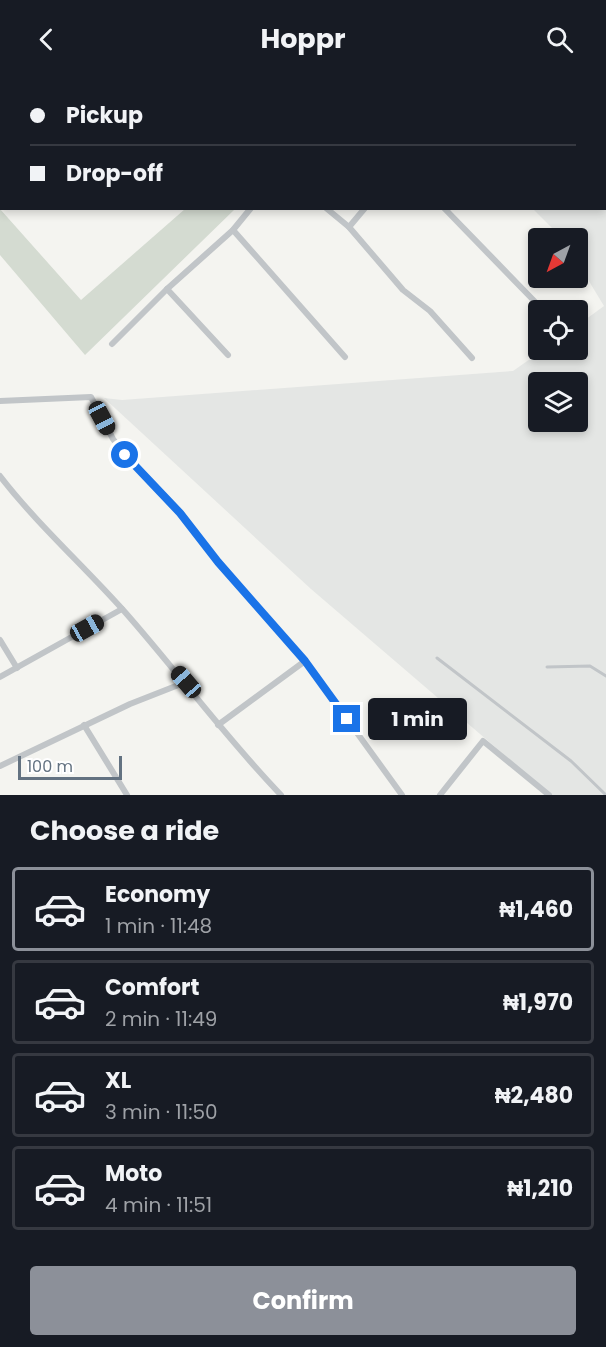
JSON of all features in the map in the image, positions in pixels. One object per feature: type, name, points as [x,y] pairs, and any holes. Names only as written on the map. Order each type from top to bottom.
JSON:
[{"type":"street","points":[[112,344],[167,289],[233,230],[249,210]]},
{"type":"street","points":[[328,210],[349,227],[403,290],[430,311],[472,358]]},
{"type":"street","points":[[349,227],[363,210]]},
{"type":"street","points":[[446,210],[533,300]]},
{"type":"street","points":[[233,230],[345,357]]},
{"type":"street","points":[[167,289],[228,355]]},
{"type":"street","points":[[0,401],[91,397],[113,439],[125,455],[180,513],[218,562],[305,661],[402,795]]},
{"type":"street","points":[[0,476],[122,609],[186,682],[218,725],[281,795]]},
{"type":"street","points":[[0,677],[122,609]]},
{"type":"street","points":[[0,640],[17,668]]},
{"type":"street","points":[[218,725],[305,661]]},
{"type":"street","points":[[0,766],[84,725],[186,682]]},
{"type":"street","points":[[84,725],[127,795]]},
{"type":"street","points":[[440,795],[483,741],[549,795]]},
{"type":"lane","points":[[594,78],[606,78]]},
{"type":"lane","points":[[437,658],[571,761],[606,795]]},
{"type":"lane","points":[[547,667],[590,666],[606,676]]},
{"type":"shaded area","points":[[1,210],[81,300],[184,210],[234,210],[85,355],[0,255]]},
{"type":"shaded area","points":[[534,210],[606,210],[606,795],[551,795],[311,589],[104,398],[122,400],[513,371],[529,360],[588,360],[588,318],[604,306],[588,280],[588,228],[552,228]]},
{"type":"route","points":[[125,455],[180,513],[218,562],[305,661],[347,719]]}]
